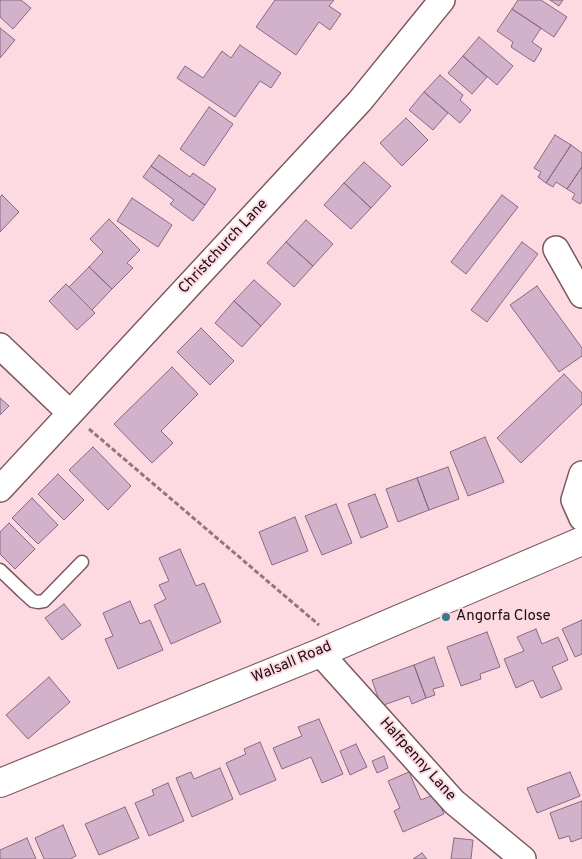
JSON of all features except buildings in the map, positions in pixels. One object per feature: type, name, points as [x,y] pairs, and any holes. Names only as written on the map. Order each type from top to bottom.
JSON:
[{"type":"street","name":"Christchurch Lane","points":[[0,489],[360,101],[442,0]]},
{"type":"street","points":[[556,249],[582,295]]},
{"type":"street","points":[[0,346],[70,413]]},
{"type":"street","points":[[582,474],[574,500],[582,518]]},
{"type":"street","name":"Walsall Road","points":[[0,783],[330,648],[582,541]]},
{"type":"street","name":"Halfpenny Lane","points":[[330,648],[454,802],[523,859]]},
{"type":"lane","points":[[0,570],[33,601],[38,602],[44,601],[82,562]]},
{"type":"path","points":[[70,413],[330,648]]},
{"type":"place","name":"Angorfa Close","points":[[446,617]]}]
